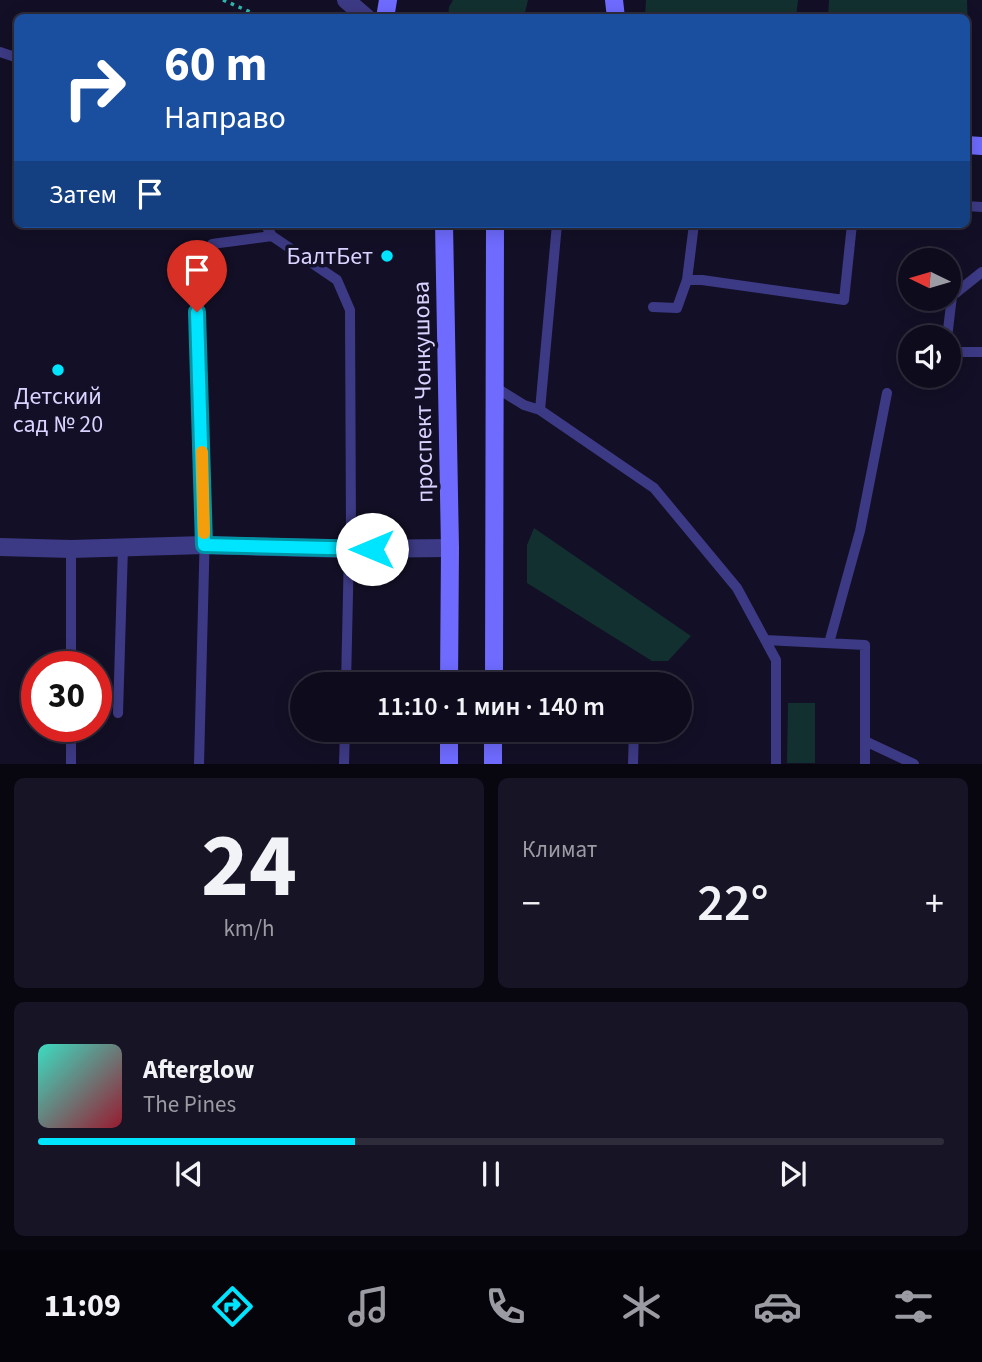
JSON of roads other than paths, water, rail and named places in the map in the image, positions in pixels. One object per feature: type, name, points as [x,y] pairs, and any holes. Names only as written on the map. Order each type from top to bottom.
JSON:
[{"type":"main road","name":"проспект Чонкушова","points":[[444,228],[450,548],[449,672]]},
{"type":"main road","points":[[494,672],[495,228]]},
{"type":"main road","points":[[449,742],[449,764]]},
{"type":"main road","points":[[493,764],[494,742]]},
{"type":"street","points":[[346,0],[362,14]]},
{"type":"street","points":[[0,547],[71,549],[204,545],[349,549],[450,548]]},
{"type":"lane","points":[[267,228],[271,236],[337,280],[350,310],[351,532],[346,672]]},
{"type":"lane","points":[[540,410],[557,228]]},
{"type":"lane","points":[[653,307],[677,308],[687,280],[694,228]]},
{"type":"lane","points":[[687,280],[844,300],[852,228]]},
{"type":"lane","points":[[199,764],[204,545],[196,284],[212,244],[271,236]]},
{"type":"lane","points":[[949,325],[952,296],[982,272]]},
{"type":"lane","points":[[961,352],[982,352]]},
{"type":"lane","points":[[494,387],[524,405],[540,410],[654,488],[737,588],[776,660],[776,764]]},
{"type":"lane","points":[[830,643],[860,531],[887,393]]},
{"type":"lane","points":[[118,713],[123,547]]},
{"type":"lane","points":[[71,549],[71,651]]},
{"type":"lane","points":[[765,640],[865,645],[864,764]]},
{"type":"lane","points":[[865,741],[914,764]]},
{"type":"lane","points":[[71,742],[71,764]]},
{"type":"lane","points":[[344,764],[345,742]]},
{"type":"lane","points":[[633,764],[634,742]]},
{"type":"place","name":"БалтБет","points":[[387,256]]},
{"type":"place","name":"Детский сад № 20","points":[[58,370]]}]
